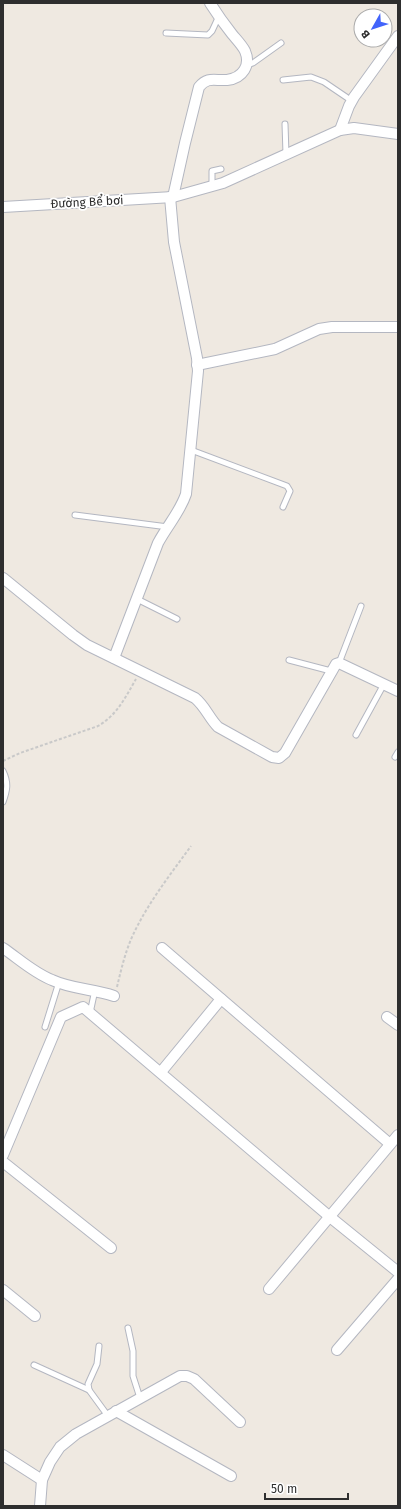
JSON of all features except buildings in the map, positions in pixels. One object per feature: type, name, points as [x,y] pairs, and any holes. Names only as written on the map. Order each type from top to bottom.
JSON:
[{"type":"street","points":[[114,658],[158,543],[181,507],[186,494],[198,365],[174,242],[172,197],[199,87],[203,82],[209,80],[228,80],[238,77],[245,70],[247,65],[244,50],[210,3]]},
{"type":"street","points":[[340,130],[352,101],[398,36]]},
{"type":"street","name":"Đường Bể bơi","points":[[3,207],[172,197],[222,183],[340,130],[360,128],[398,134]]},
{"type":"street","points":[[198,365],[260,351],[276,350],[319,329],[332,327],[398,327]]},
{"type":"street","points":[[3,578],[87,645],[195,698],[202,704],[218,728],[272,757],[279,758],[284,753],[334,666],[339,663],[398,691]]},
{"type":"street","points":[[3,948],[43,976],[59,982],[114,996]]},
{"type":"street","points":[[162,948],[390,1144]]},
{"type":"street","points":[[161,1072],[221,999]]},
{"type":"street","points":[[3,1155],[61,1016],[83,1007],[398,1272]]},
{"type":"street","points":[[387,1017],[398,1026]]},
{"type":"street","points":[[269,1289],[398,1135]]},
{"type":"street","points":[[3,1162],[111,1248]]},
{"type":"street","points":[[337,1350],[398,1279]]},
{"type":"street","points":[[3,1290],[35,1316]]},
{"type":"street","points":[[40,1506],[42,1480],[50,1462],[60,1448],[76,1434],[174,1378],[187,1376],[194,1379],[240,1422]]},
{"type":"street","points":[[112,1413],[231,1476]]},
{"type":"street","points":[[3,1455],[42,1480]]},
{"type":"lane","points":[[166,32],[208,35],[212,31],[218,16]]},
{"type":"lane","points":[[247,65],[253,63],[281,43]]},
{"type":"lane","points":[[283,80],[310,77],[324,82],[352,101]]},
{"type":"lane","points":[[285,124],[286,154]]},
{"type":"lane","points":[[212,186],[212,171],[221,169]]},
{"type":"lane","points":[[191,450],[287,486],[290,491],[283,508]]},
{"type":"lane","points":[[75,516],[168,527]]},
{"type":"lane","points":[[137,599],[177,618]]},
{"type":"lane","points":[[339,663],[360,606]]},
{"type":"lane","points":[[289,660],[331,671]]},
{"type":"lane","points":[[356,735],[384,684]]},
{"type":"lane","points":[[395,757],[398,752]]},
{"type":"lane","points":[[3,771],[7,783],[7,791],[3,802]]},
{"type":"lane","points":[[45,1027],[59,982]]},
{"type":"lane","points":[[90,1013],[95,990]]},
{"type":"lane","points":[[128,1328],[133,1352],[132,1376],[140,1398]]},
{"type":"lane","points":[[89,1390],[88,1384],[97,1364],[99,1346]]},
{"type":"lane","points":[[34,1365],[89,1390],[112,1413]]},
{"type":"path","points":[[3,761],[20,753],[98,726],[108,720],[115,712],[141,672]]},
{"type":"path","points":[[114,996],[124,957],[132,937],[149,904],[191,846]]}]
